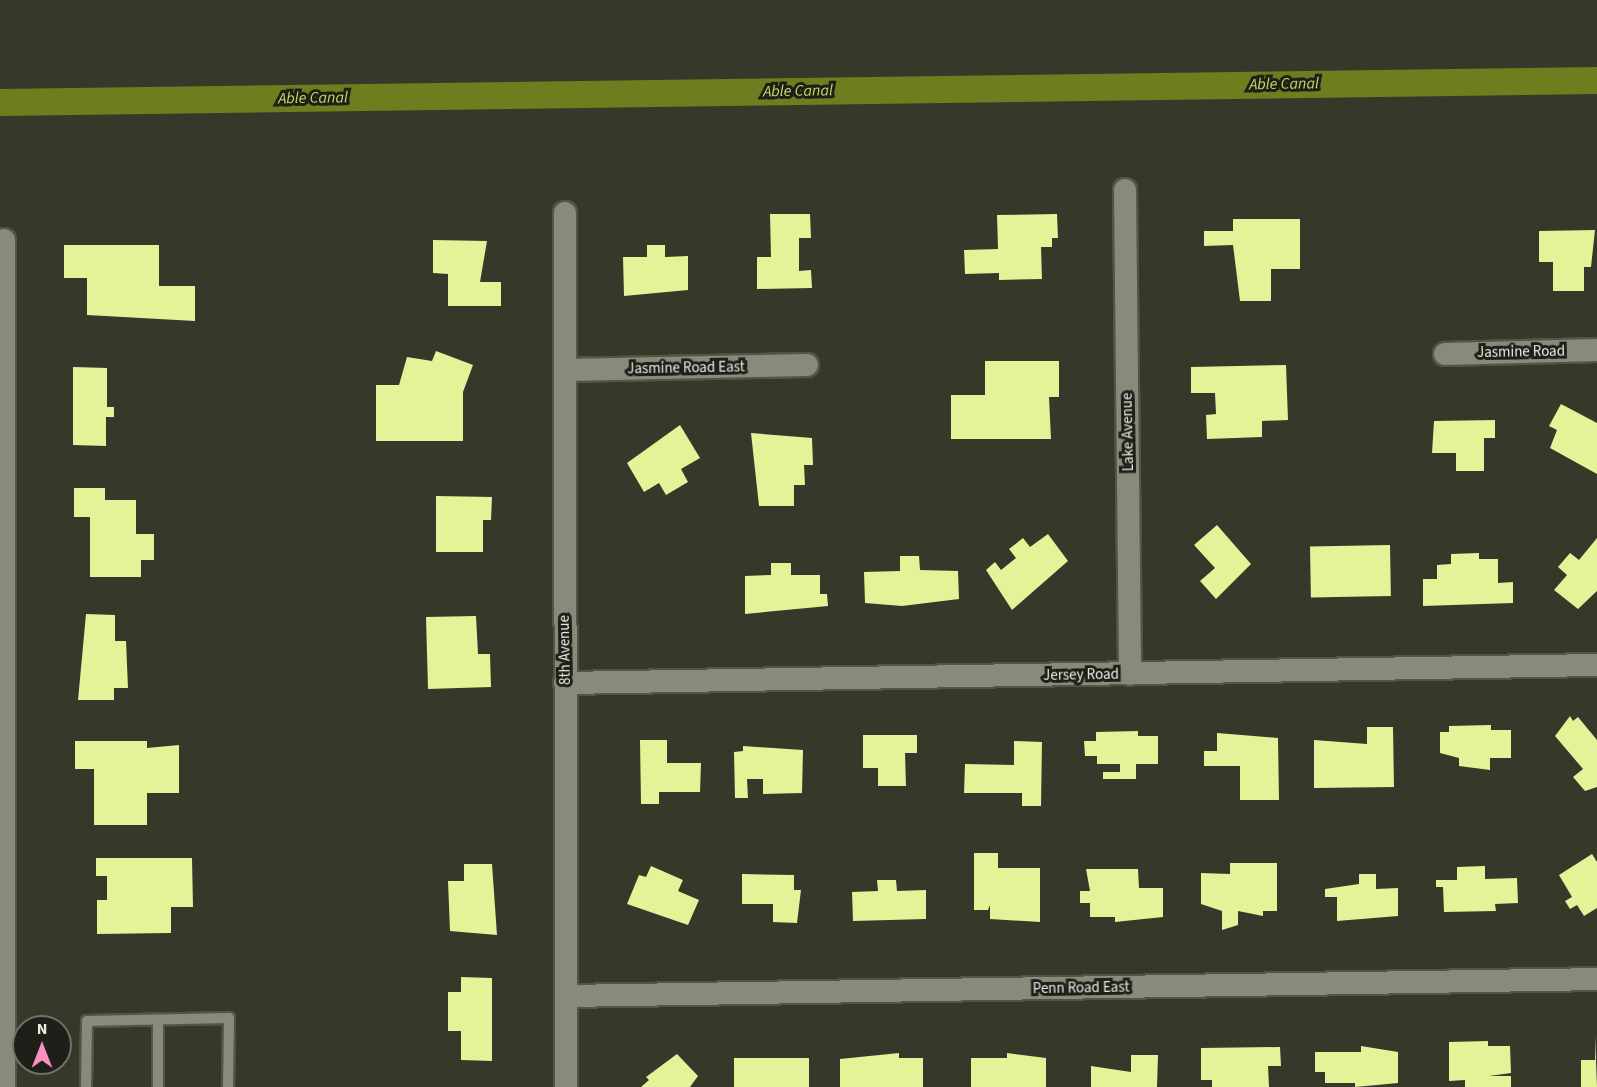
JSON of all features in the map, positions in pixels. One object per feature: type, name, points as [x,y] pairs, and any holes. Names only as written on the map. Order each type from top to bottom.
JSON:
[{"type":"street","name":"Lake Avenue","points":[[1125,190],[1130,674]]},
{"type":"street","name":"8th Avenue","points":[[566,213],[566,1087]]},
{"type":"street","points":[[4,240],[4,1087]]},
{"type":"street","name":"Jasmine Road","points":[[1445,354],[1597,350]]},
{"type":"street","name":"Jasmine Road East","points":[[565,370],[807,365]]},
{"type":"street","name":"Jersey Road","points":[[566,682],[1597,665]]},
{"type":"street","name":"Penn Road East","points":[[566,996],[1597,979]]},
{"type":"lane","points":[[86,1087],[87,1021],[229,1018],[228,1087]]},
{"type":"lane","points":[[158,1020],[158,1087]]},
{"type":"building","points":[[770,214],[810,214],[811,238],[799,238],[799,271],[811,270],[812,288],[757,289],[757,257],[771,257]]},
{"type":"building","points":[[1057,214],[1058,238],[1052,238],[1052,247],[1041,247],[1042,279],[999,280],[999,273],[965,274],[964,250],[998,249],[997,215]]},
{"type":"building","points":[[1233,219],[1300,219],[1300,269],[1271,269],[1271,301],[1240,301],[1233,245],[1204,246],[1204,231],[1233,231]]},
{"type":"building","points":[[1595,230],[1591,267],[1584,267],[1584,291],[1553,291],[1553,262],[1539,262],[1539,231]]},
{"type":"building","points":[[433,240],[487,241],[480,282],[501,282],[501,306],[448,306],[448,274],[433,273]]},
{"type":"building","points":[[64,245],[159,245],[159,286],[195,286],[195,321],[87,315],[87,278],[64,278]]},
{"type":"building","points":[[647,245],[665,245],[665,257],[688,256],[688,290],[624,296],[623,257],[647,257]]},
{"type":"building","points":[[436,351],[473,365],[463,392],[463,441],[376,441],[376,385],[399,385],[407,357],[432,361]]},
{"type":"building","points":[[985,361],[1059,361],[1059,397],[1049,397],[1051,439],[951,439],[951,395],[985,395]]},
{"type":"building","points":[[1286,365],[1288,420],[1262,421],[1262,437],[1207,439],[1206,415],[1216,414],[1215,393],[1191,393],[1191,367]]},
{"type":"building","points":[[73,367],[107,368],[107,407],[114,407],[114,417],[106,417],[106,446],[73,445]]},
{"type":"building","points":[[1561,404],[1597,423],[1597,474],[1550,448],[1557,430],[1549,426]]},
{"type":"building","points":[[1495,420],[1495,438],[1484,438],[1484,471],[1456,471],[1456,453],[1432,453],[1434,421]]},
{"type":"building","points":[[680,425],[700,458],[681,469],[688,482],[666,495],[659,483],[644,492],[627,463]]},
{"type":"building","points":[[751,433],[812,438],[813,465],[804,465],[805,485],[794,485],[794,506],[759,506]]},
{"type":"building","points":[[74,488],[105,488],[105,500],[136,500],[136,534],[154,534],[154,560],[141,560],[141,577],[90,577],[90,517],[74,517]]},
{"type":"building","points":[[436,496],[492,497],[491,520],[483,520],[483,552],[436,552]]},
{"type":"building","points":[[1217,525],[1251,564],[1216,599],[1200,581],[1215,568],[1194,545]]},
{"type":"building","points":[[1048,534],[1068,561],[1012,610],[986,570],[995,562],[1001,570],[1016,558],[1009,549],[1023,538],[1030,547]]},
{"type":"building","points":[[1597,538],[1597,591],[1578,609],[1554,590],[1567,575],[1558,567],[1570,553],[1579,560]]},
{"type":"building","points":[[1390,545],[1391,596],[1311,597],[1310,546]]},
{"type":"building","points":[[1479,553],[1479,559],[1498,559],[1498,583],[1513,582],[1513,603],[1423,606],[1423,579],[1437,579],[1437,565],[1451,564],[1451,554]]},
{"type":"building","points":[[900,556],[919,556],[920,570],[958,571],[959,599],[902,606],[865,603],[864,572],[900,571]]},
{"type":"building","points":[[771,563],[791,563],[791,575],[820,575],[820,594],[827,594],[828,606],[745,614],[745,576],[771,575]]},
{"type":"building","points":[[86,614],[115,615],[115,641],[126,641],[128,688],[114,688],[114,700],[78,700]]},
{"type":"building","points":[[476,616],[478,654],[490,654],[491,687],[428,689],[426,617]]},
{"type":"building","points":[[1570,716],[1573,721],[1578,717],[1597,740],[1597,787],[1585,791],[1573,777],[1583,769],[1555,736]]},
{"type":"building","points":[[1491,725],[1491,730],[1511,730],[1511,758],[1490,758],[1490,770],[1459,766],[1459,758],[1440,753],[1440,732],[1449,732],[1449,726]]},
{"type":"building","points":[[1367,727],[1393,727],[1394,787],[1314,788],[1314,740],[1367,744]]},
{"type":"building","points":[[1138,731],[1138,736],[1158,736],[1158,764],[1136,764],[1136,779],[1103,779],[1103,772],[1120,772],[1120,764],[1097,764],[1097,756],[1085,756],[1084,741],[1096,741],[1096,732]]},
{"type":"building","points":[[1217,733],[1278,738],[1279,800],[1240,800],[1240,766],[1204,766],[1204,751],[1217,751]]},
{"type":"building","points":[[863,735],[917,735],[917,753],[905,753],[906,786],[878,786],[878,768],[863,768]]},
{"type":"building","points":[[640,740],[667,740],[667,763],[701,763],[700,792],[659,792],[659,804],[641,804]]},
{"type":"building","points":[[75,741],[147,741],[147,748],[179,745],[179,793],[147,793],[147,825],[94,825],[94,769],[75,769]]},
{"type":"building","points":[[1014,741],[1042,742],[1041,806],[1022,806],[1022,793],[964,793],[965,764],[1014,765]]},
{"type":"building","points":[[743,746],[803,750],[802,793],[763,794],[763,779],[747,779],[748,798],[735,798],[734,752],[743,751]]},
{"type":"building","points":[[974,853],[998,853],[998,868],[1040,868],[1040,922],[990,919],[990,905],[988,910],[974,910]]},
{"type":"building","points":[[1592,854],[1597,862],[1597,908],[1584,916],[1577,905],[1570,909],[1565,901],[1572,897],[1559,875]]},
{"type":"building","points":[[96,858],[192,858],[193,907],[171,907],[171,933],[97,934],[97,900],[107,900],[107,876],[96,876]]},
{"type":"building","points":[[1230,863],[1277,863],[1277,911],[1263,911],[1263,916],[1238,911],[1238,925],[1222,930],[1222,911],[1201,904],[1201,873],[1230,874]]},
{"type":"building","points":[[464,864],[492,864],[497,935],[450,931],[448,881],[464,881]]},
{"type":"building","points":[[651,866],[683,880],[678,891],[699,900],[688,925],[627,904],[639,875],[646,877]]},
{"type":"building","points":[[1485,866],[1485,879],[1517,878],[1518,903],[1495,904],[1496,911],[1444,912],[1443,887],[1436,887],[1436,880],[1457,880],[1457,867]]},
{"type":"building","points":[[1086,869],[1138,869],[1139,888],[1163,888],[1163,917],[1115,922],[1115,917],[1090,917],[1090,903],[1080,903],[1080,891],[1090,891]]},
{"type":"building","points":[[742,874],[794,875],[794,890],[801,890],[797,923],[773,922],[773,904],[742,904]]},
{"type":"building","points":[[1359,874],[1376,874],[1376,889],[1398,888],[1398,916],[1337,921],[1337,897],[1325,897],[1325,889],[1359,884]]},
{"type":"building","points":[[877,880],[896,880],[897,891],[926,890],[926,919],[853,921],[852,892],[878,891]]},
{"type":"building","points":[[461,977],[492,978],[492,1061],[461,1060],[461,1031],[448,1031],[448,992],[461,992]]},
{"type":"building","points":[[1595,1035],[1597,1087],[1581,1087],[1581,1060],[1595,1060]]},
{"type":"building","points":[[1488,1041],[1488,1046],[1510,1046],[1511,1073],[1489,1076],[1511,1076],[1511,1087],[1465,1087],[1465,1080],[1449,1081],[1449,1042]]},
{"type":"building","points":[[1361,1046],[1398,1052],[1398,1083],[1355,1087],[1355,1083],[1325,1083],[1325,1072],[1315,1072],[1315,1052],[1361,1052]]},
{"type":"building","points":[[1280,1047],[1281,1066],[1268,1066],[1269,1087],[1212,1087],[1212,1080],[1201,1080],[1201,1048]]},
{"type":"building","points":[[899,1053],[899,1058],[923,1058],[923,1087],[840,1087],[840,1059]]},
{"type":"building","points":[[1007,1053],[1046,1058],[1046,1087],[971,1087],[971,1058],[1007,1058]]},
{"type":"building","points":[[677,1054],[698,1076],[690,1087],[641,1087],[649,1080],[646,1077]]},
{"type":"building","points":[[1131,1055],[1158,1055],[1157,1087],[1091,1087],[1091,1066],[1131,1072]]},
{"type":"building","points":[[734,1058],[809,1058],[809,1087],[734,1087]]},
{"type":"waterway","name":"Able Canal","points":[[0,102],[1597,80]]}]
